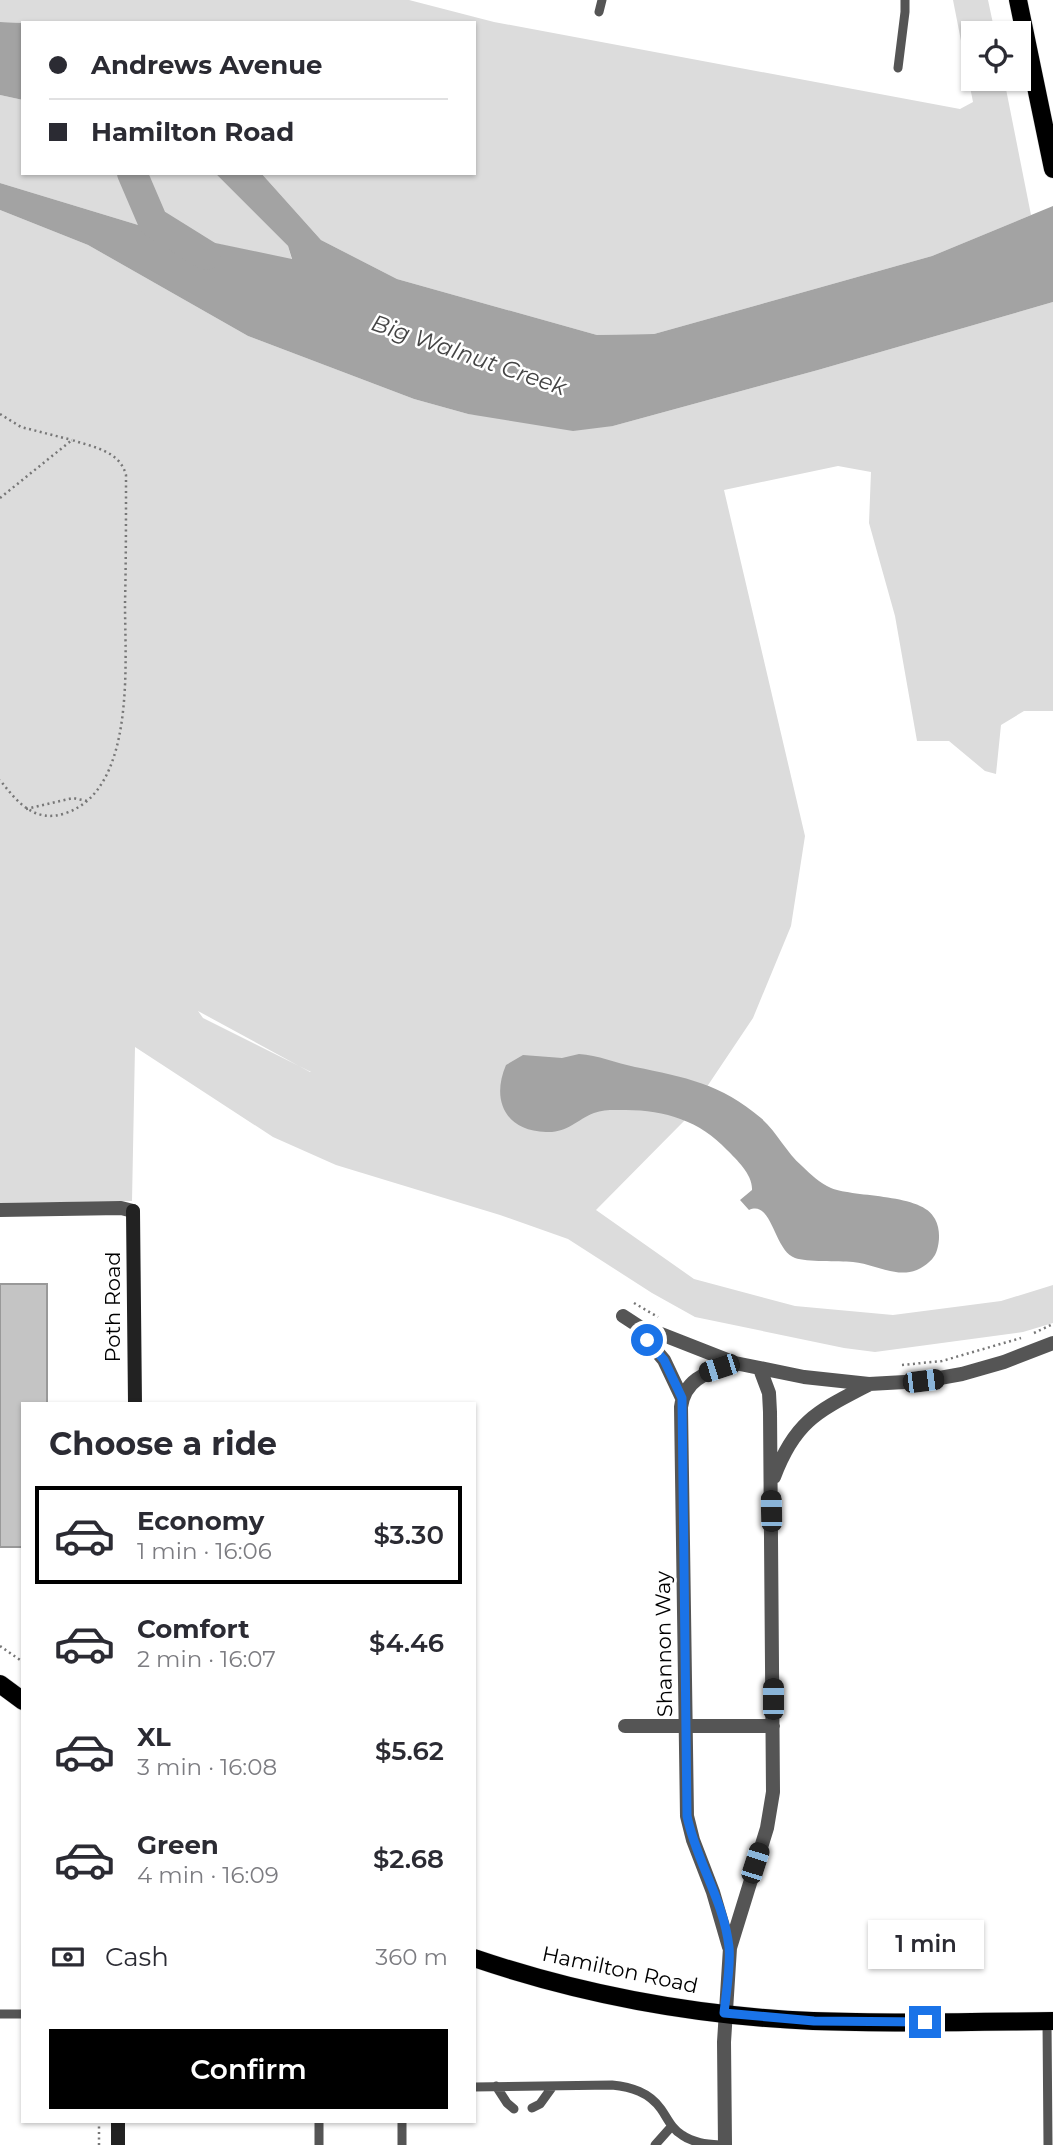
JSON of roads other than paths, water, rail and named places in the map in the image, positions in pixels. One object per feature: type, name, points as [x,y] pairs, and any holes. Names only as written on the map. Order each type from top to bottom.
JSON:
[{"type":"main road","points":[[1018,0],[1052,162]]},
{"type":"main road","points":[[0,1684],[21,1700]]},
{"type":"main road","name":"Hamilton Road","points":[[476,1959],[620,1997],[724,2013],[814,2021],[1050,2021]]},
{"type":"street","name":"Poth Road","points":[[0,1210],[121,1208],[133,1211],[135,1402]]},
{"type":"street","points":[[623,1317],[646,1331],[661,1334],[735,1363],[821,1380],[869,1384],[923,1381],[962,1374],[1004,1362],[1053,1343]]},
{"type":"street","points":[[646,1331],[647,1340],[664,1360],[682,1398]]},
{"type":"street","points":[[682,1398],[696,1378],[735,1363]]},
{"type":"street","name":"Shannon Way","points":[[722,2145],[724,2013],[730,1948],[772,1809],[774,1780],[770,1402],[760,1369]]},
{"type":"street","name":"Shannon Way","points":[[771,1484],[787,1449],[809,1420],[829,1404],[869,1384]]},
{"type":"street","name":"Shannon Way","points":[[682,1398],[687,1816],[730,1948]]},
{"type":"street","points":[[625,1726],[774,1726]]},
{"type":"street","points":[[118,2123],[118,2145]]},
{"type":"lane","points":[[599,12],[602,0]]},
{"type":"lane","points":[[898,68],[905,0]]},
{"type":"lane","points":[[0,2014],[21,2014]]},
{"type":"lane","points":[[1048,2145],[1050,2021]]},
{"type":"lane","points":[[496,2086],[514,2109]]},
{"type":"lane","points":[[532,2108],[540,2104],[553,2086]]},
{"type":"lane","points":[[476,2087],[631,2087],[648,2096],[660,2107],[671,2127],[683,2137],[699,2143],[722,2145]]},
{"type":"lane","points":[[319,2123],[319,2145]]},
{"type":"lane","points":[[402,2123],[402,2145]]},
{"type":"lane","points":[[655,2145],[671,2127]]},
{"type":"water","points":[[0,22],[21,23],[21,100],[0,95]]},
{"type":"water","points":[[217,175],[263,175],[321,240],[397,279],[597,335],[654,334],[932,256],[1053,206],[1053,302],[613,426],[573,431],[468,414],[414,399],[248,336],[88,245],[0,210],[0,183],[158,231],[292,259],[288,246]]},
{"type":"water","points":[[579,1054],[686,1079],[731,1097],[761,1118],[796,1160],[827,1186],[842,1191],[903,1200],[928,1211],[939,1230],[935,1255],[924,1266],[907,1272],[889,1271],[862,1263],[795,1258],[782,1246],[763,1212],[757,1209],[749,1210],[740,1200],[752,1190],[752,1184],[740,1163],[717,1140],[681,1119],[654,1112],[606,1110],[554,1132],[532,1130],[511,1120],[501,1101],[500,1090],[506,1065],[523,1055],[562,1058]]},
{"type":"waterway","name":"Big Walnut Creek","points":[[133,175],[153,222],[206,255]]}]
